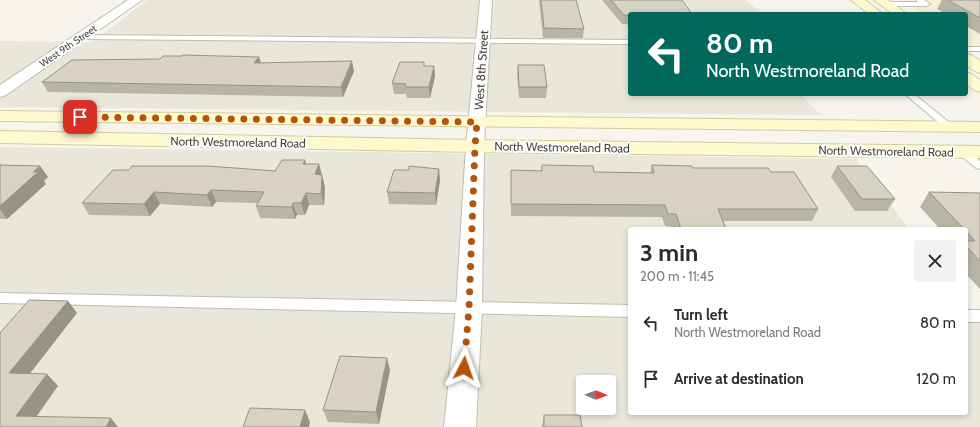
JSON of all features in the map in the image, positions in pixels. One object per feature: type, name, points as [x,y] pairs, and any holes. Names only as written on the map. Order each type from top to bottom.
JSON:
[{"type":"main road","points":[[857,0],[874,12]]},
{"type":"main road","points":[[883,2],[897,12]]},
{"type":"main road","points":[[968,59],[980,68]]},
{"type":"main road","points":[[968,78],[980,87]]},
{"type":"main road","name":"North Westmoreland Road","points":[[0,116],[972,152]]},
{"type":"main road","name":"North Westmoreland Road","points":[[0,137],[476,134],[948,126],[980,127]]},
{"type":"street","name":"West 9th Street","points":[[0,92],[136,0]]},
{"type":"street","name":"West 8th Street","points":[[460,427],[469,308],[476,134],[486,0]]},
{"type":"lane","points":[[883,2],[916,2],[924,11]]},
{"type":"lane","points":[[83,36],[628,42]]},
{"type":"lane","points":[[968,49],[980,49]]},
{"type":"lane","points":[[911,96],[948,126]]},
{"type":"lane","points":[[972,152],[980,166]]},
{"type":"lane","points":[[0,298],[628,311]]},
{"type":"lane","points":[[968,316],[980,316]]},
{"type":"shaded area","points":[[147,0],[746,0],[760,12],[628,12],[628,96],[802,96],[821,115],[0,107],[0,41],[93,42]]},
{"type":"shaded area","points":[[901,0],[980,0],[980,50],[968,42],[968,12],[920,12]]},
{"type":"shaded area","points":[[0,147],[856,159],[907,227],[628,227],[628,415],[968,415],[968,307],[980,322],[980,427],[0,427]]},
{"type":"building","points":[[541,0],[576,0],[584,29],[544,28]]},
{"type":"building","points":[[611,0],[682,0],[691,12],[628,12],[628,15],[624,15]]},
{"type":"building","points":[[948,0],[980,0],[980,18]]},
{"type":"building","points":[[183,55],[259,57],[254,63],[352,61],[341,87],[42,82],[72,60],[160,59],[163,56]]},
{"type":"building","points":[[400,62],[424,62],[424,66],[434,66],[429,87],[405,87],[406,84],[392,83]]},
{"type":"building","points":[[518,65],[544,65],[547,87],[519,87]]},
{"type":"building","points":[[282,160],[305,160],[303,164],[319,164],[315,174],[322,175],[321,194],[306,193],[301,203],[293,203],[292,207],[256,206],[264,192],[211,190],[207,195],[154,192],[144,204],[82,203],[113,170],[129,170],[132,166],[208,166],[275,171]]},
{"type":"building","points":[[0,165],[40,166],[33,172],[38,172],[0,206]]},
{"type":"building","points":[[542,165],[593,166],[594,172],[654,173],[652,165],[692,166],[693,168],[768,168],[771,172],[794,172],[818,209],[718,209],[725,227],[680,227],[676,214],[668,214],[665,205],[511,204],[511,170],[542,171]]},
{"type":"building","points":[[409,166],[439,169],[435,193],[387,192],[394,170],[409,170]]},
{"type":"building","points":[[837,166],[867,166],[895,199],[862,199]]},
{"type":"building","points":[[929,192],[980,193],[980,261],[968,248],[968,241],[975,241],[968,233],[968,227],[962,227]]},
{"type":"building","points":[[29,300],[68,301],[9,373],[47,374],[16,416],[111,418],[106,427],[0,427],[0,333]]},
{"type":"building","points":[[340,356],[387,358],[376,412],[323,410]]},
{"type":"building","points":[[250,408],[305,410],[300,427],[243,427]]},
{"type":"building","points":[[544,415],[580,415],[582,427],[544,427]]},
{"type":"route","points":[[80,117],[477,122],[469,308],[464,368]]}]
